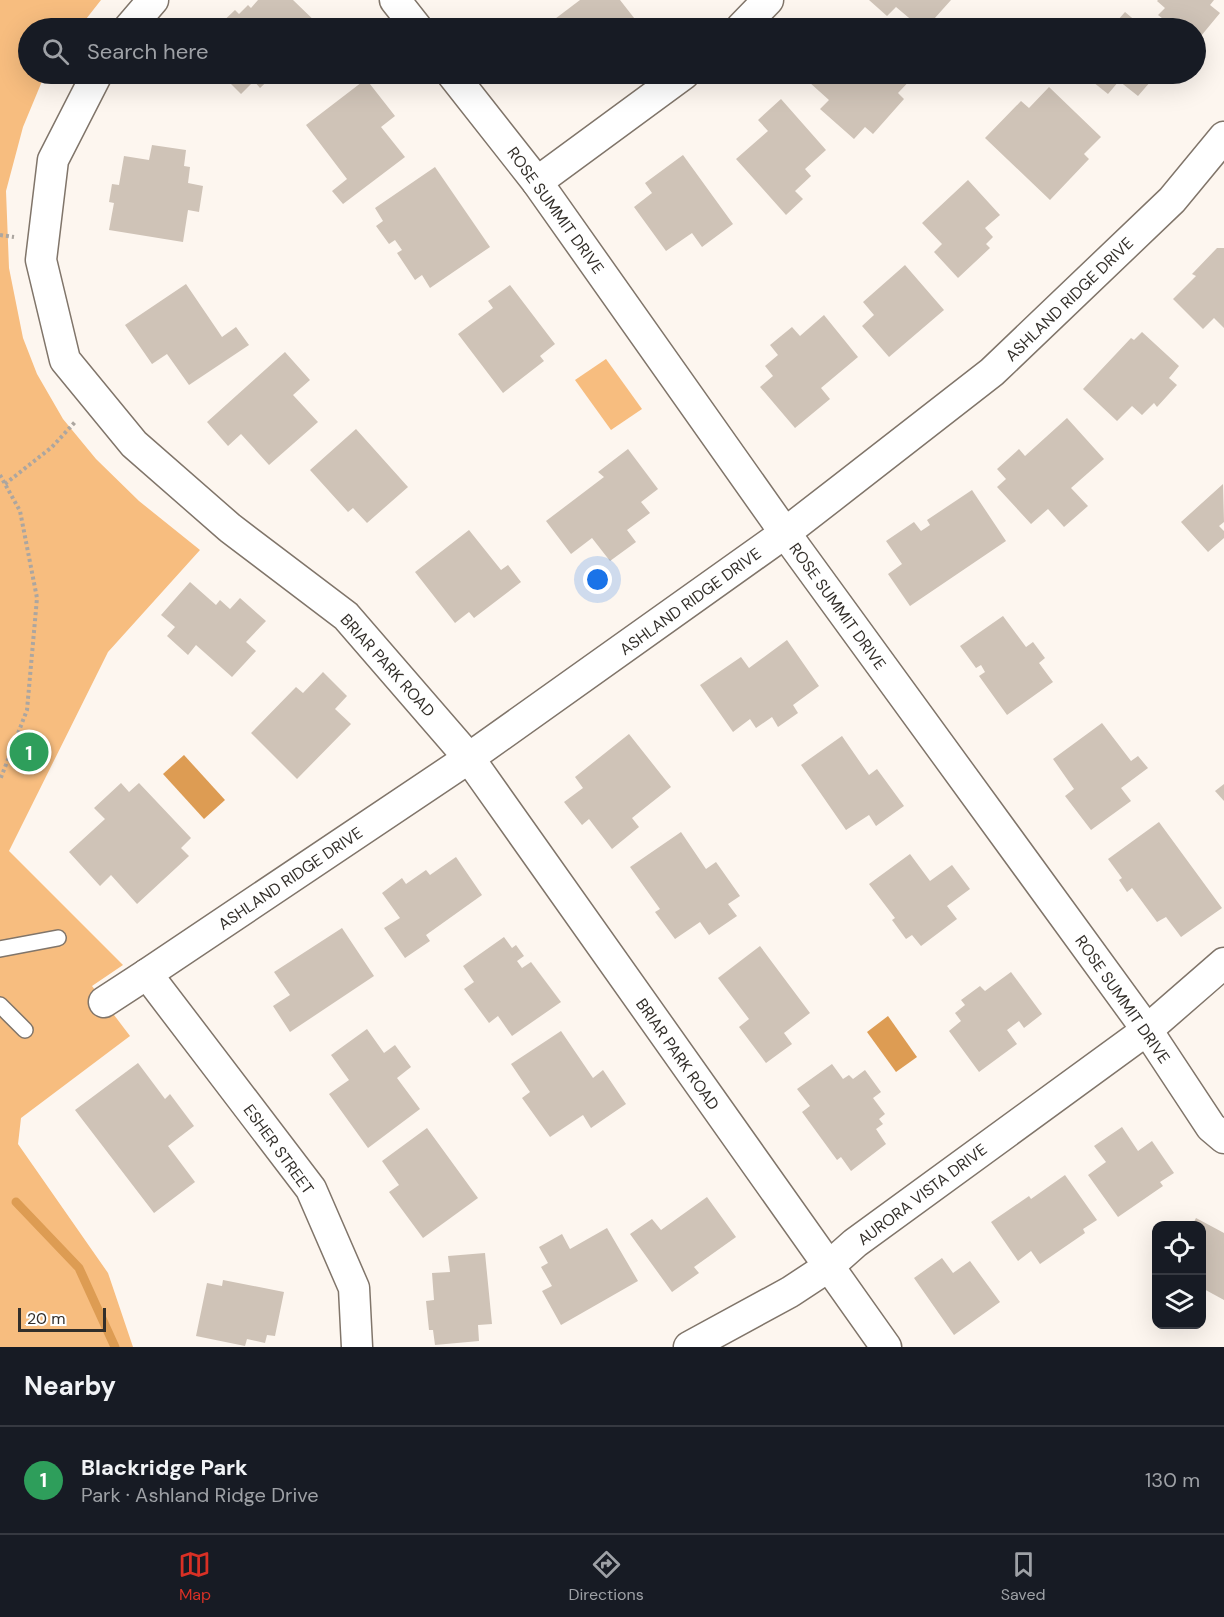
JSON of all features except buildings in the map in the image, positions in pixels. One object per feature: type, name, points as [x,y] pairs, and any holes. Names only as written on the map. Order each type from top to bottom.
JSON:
[{"type":"street","points":[[138,18],[153,0]]},
{"type":"street","points":[[395,0],[409,18]]},
{"type":"street","points":[[751,18],[768,0]]},
{"type":"street","name":"BRIAR PARK ROAD","points":[[92,84],[53,160],[41,260],[65,360],[134,444],[230,528],[346,615],[469,758],[886,1347]]},
{"type":"street","name":"ROSE SUMMIT DRIVE","points":[[460,84],[537,182],[785,533],[1147,1030],[1211,1127],[1224,1138]]},
{"type":"street","points":[[537,182],[670,84]]},
{"type":"street","name":"ASHLAND RIDGE DRIVE","points":[[104,1002],[469,758],[785,533],[992,372],[1172,200],[1224,137]]},
{"type":"street","name":"AURORA VISTA DRIVE","points":[[689,1347],[790,1292],[828,1267],[855,1243],[1147,1030],[1224,963]]},
{"type":"street","name":"ESHER STREET","points":[[147,974],[311,1189],[354,1288],[357,1347]]},
{"type":"lane","points":[[0,949],[58,938]]},
{"type":"lane","points":[[0,1005],[25,1030]]},
{"type":"path","points":[[5,484],[52,447],[76,420]]},
{"type":"path","points":[[0,475],[20,511],[37,598],[27,710],[0,780]]},
{"type":"shaded area","points":[[0,0],[101,0],[87,18],[18,18],[18,84],[41,84],[23,127],[6,191],[9,268],[23,338],[37,374],[63,419],[96,459],[139,501],[200,550],[108,652],[9,851],[123,965],[92,986],[130,1036],[21,1118],[18,1144],[108,1273],[133,1347],[0,1347]]},
{"type":"shaded area","points":[[606,359],[642,409],[611,430],[575,380]]},
{"type":"shaded area","points":[[184,755],[225,800],[204,819],[163,774]]},
{"type":"shaded area","points":[[888,1016],[917,1057],[896,1072],[867,1032]]},
{"type":"waterway","points":[[16,1202],[79,1268],[115,1347]]},
{"type":"place","name":"Blackridge Park","points":[[29,752]]}]
